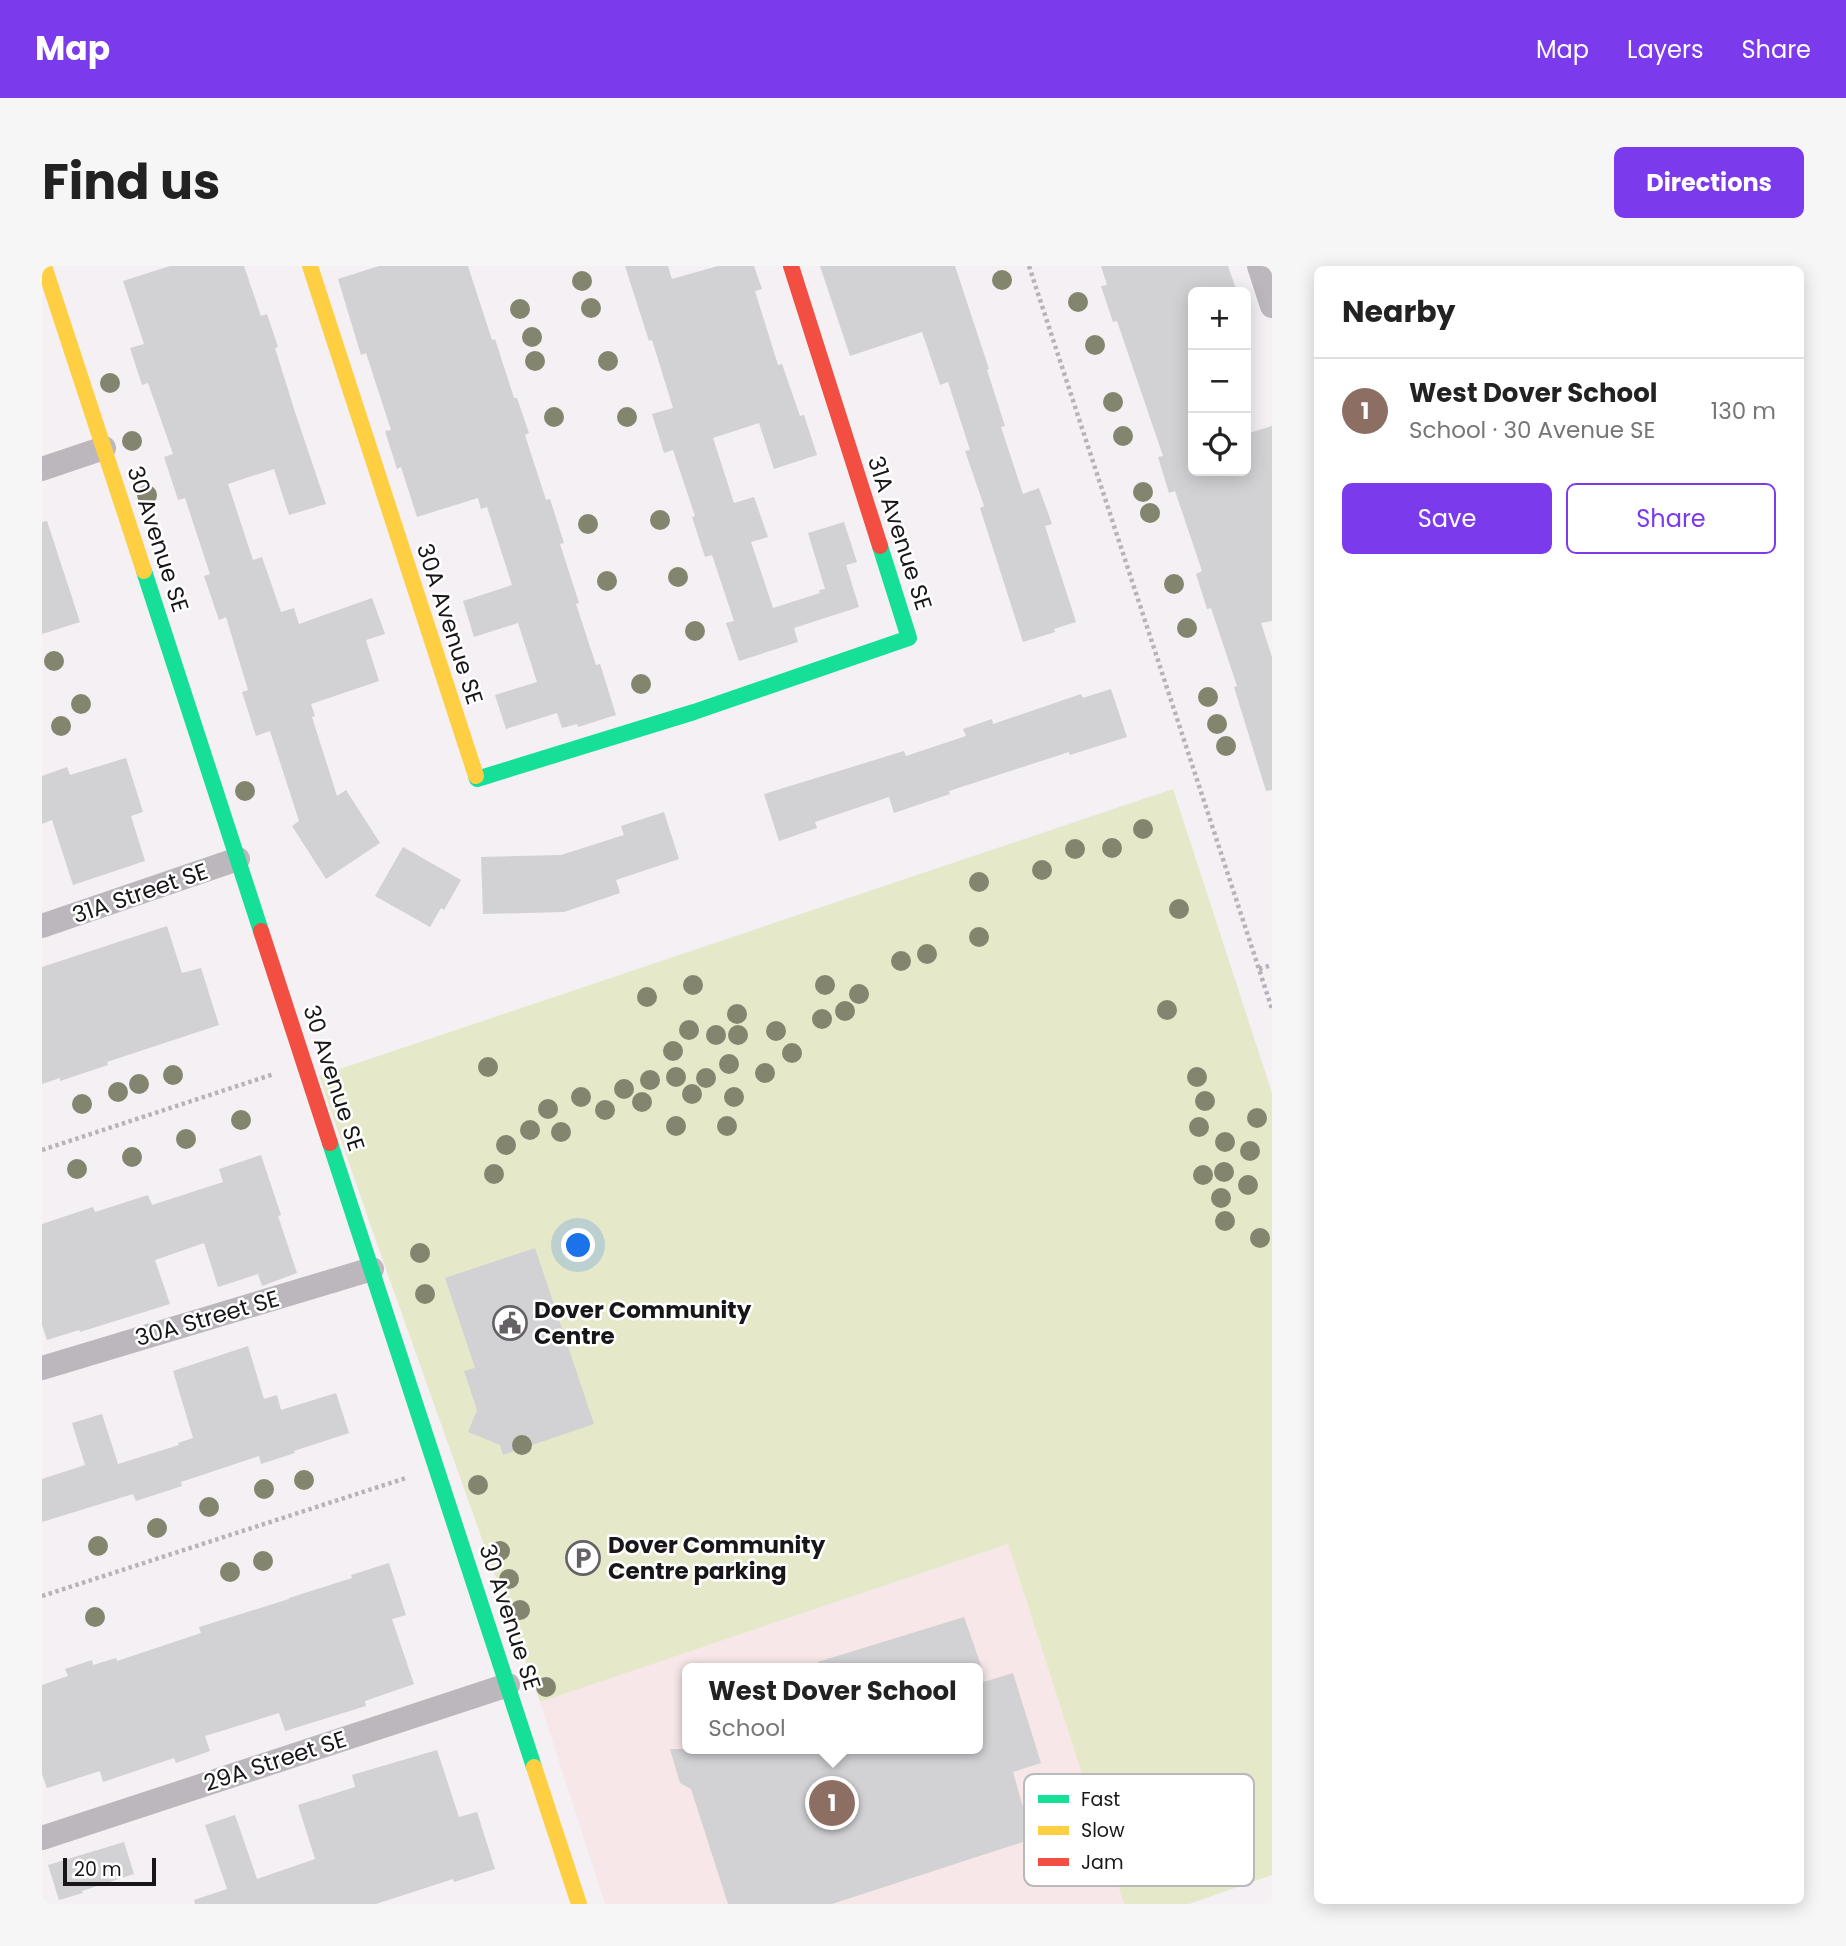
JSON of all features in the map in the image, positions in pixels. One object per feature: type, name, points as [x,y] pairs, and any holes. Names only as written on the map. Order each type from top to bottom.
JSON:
[{"type":"street","name":"30 Avenue SE","points":[[44,266],[579,1904]]},
{"type":"street","name":"30A Avenue SE","points":[[310,266],[477,779],[694,712]]},
{"type":"street","name":"31A Avenue SE","points":[[694,712],[909,638],[791,266]]},
{"type":"street","points":[[1259,266],[1272,306]]},
{"type":"street","points":[[42,470],[104,448]]},
{"type":"street","name":"31A Street SE","points":[[42,926],[238,859]]},
{"type":"street","name":"30A Street SE","points":[[42,1368],[372,1269]]},
{"type":"street","name":"29A Street SE","points":[[42,1838],[508,1685]]},
{"type":"path","points":[[1029,266],[1272,1009]]},
{"type":"path","points":[[1259,969],[1272,965]]},
{"type":"path","points":[[42,1150],[305,1064]]},
{"type":"path","points":[[42,1596],[437,1468]]},
{"type":"shaded area","points":[[1008,1544],[1082,1774],[1024,1774],[1024,1886],[1118,1886],[1124,1904],[605,1904],[540,1702]]},
{"type":"green space","points":[[1173,789],[1272,1093],[1272,1875],[1254,1881],[1254,1774],[1082,1774],[1008,1544],[540,1702],[319,1076]]},
{"type":"green space","points":[[1118,1886],[1241,1886],[1189,1904],[1124,1904]]},
{"type":"building","points":[[170,266],[244,266],[261,316],[267,314],[278,347],[275,348],[326,504],[289,515],[274,469],[228,484],[253,560],[262,557],[281,612],[294,608],[299,624],[372,598],[385,634],[366,640],[379,681],[311,704],[315,716],[312,717],[337,796],[346,790],[380,843],[326,879],[292,826],[299,821],[270,731],[256,736],[242,692],[248,690],[226,617],[219,620],[204,576],[210,574],[185,498],[178,500],[164,457],[173,454],[148,383],[142,385],[130,348],[144,344],[123,281]]},
{"type":"building","points":[[379,266],[468,266],[492,340],[495,339],[514,398],[517,398],[529,433],[525,435],[546,500],[550,499],[564,543],[560,544],[579,603],[576,604],[596,665],[600,664],[616,715],[578,727],[577,724],[562,728],[557,713],[506,729],[495,695],[537,682],[518,623],[474,637],[463,601],[512,585],[487,507],[481,509],[478,498],[417,517],[401,467],[397,469],[385,431],[391,430],[366,353],[361,355],[338,279]]},
{"type":"building","points":[[625,266],[668,266],[672,279],[718,266],[754,266],[762,289],[755,291],[778,365],[782,364],[800,416],[804,415],[817,455],[774,469],[759,423],[713,438],[734,503],[754,497],[768,537],[751,542],[773,608],[825,589],[808,533],[844,522],[857,562],[846,565],[859,607],[794,628],[798,642],[739,661],[726,623],[734,621],[712,555],[705,557],[692,517],[695,516],[673,450],[664,453],[652,414],[673,408]]},
{"type":"building","points":[[820,266],[955,266],[989,369],[987,370],[1005,426],[1001,427],[1023,494],[1039,488],[1052,524],[1045,526],[1076,622],[1023,642],[980,508],[984,506],[965,451],[970,450],[948,382],[940,385],[922,332],[850,356]]},
{"type":"building","points":[[1101,266],[1228,266],[1235,287],[1188,287],[1188,476],[1251,476],[1251,432],[1272,426],[1272,621],[1261,623],[1272,657],[1272,790],[1266,791],[1234,687],[1237,686],[1211,608],[1207,609],[1196,574],[1202,571],[1175,491],[1169,493],[1158,457],[1163,456],[1117,321],[1113,322],[1101,286],[1107,285]]},
{"type":"building","points":[[47,521],[80,622],[42,634],[42,522]]},
{"type":"building","points":[[1111,689],[1127,737],[1070,755],[1069,752],[949,791],[950,794],[894,813],[889,797],[815,822],[817,828],[779,841],[764,794],[904,751],[906,756],[966,736],[963,729],[992,719],[993,724],[1081,694],[1083,698]]},
{"type":"building","points":[[126,758],[143,812],[131,816],[145,861],[73,885],[52,820],[42,824],[42,776],[67,767],[70,775]]},
{"type":"building","points":[[664,812],[679,859],[616,880],[620,893],[564,912],[483,914],[481,857],[561,855],[624,835],[621,826]]},
{"type":"building","points":[[403,847],[461,880],[444,910],[441,908],[430,927],[375,896]]},
{"type":"building","points":[[167,926],[182,973],[201,968],[219,1025],[107,1062],[108,1065],[60,1081],[60,1078],[42,1084],[42,967]]},
{"type":"building","points":[[261,1155],[297,1273],[262,1286],[258,1274],[218,1287],[204,1243],[155,1260],[170,1304],[47,1340],[42,1325],[42,1224],[93,1207],[95,1212],[148,1195],[152,1205],[223,1182],[219,1169]]},
{"type":"building","name":"Dover Community Centre","points":[[535,1248],[594,1424],[503,1455],[500,1445],[468,1432],[477,1410],[464,1371],[475,1368],[445,1278]]},
{"type":"building","points":[[248,1346],[264,1399],[277,1395],[281,1410],[336,1393],[349,1433],[261,1464],[259,1456],[181,1482],[182,1486],[136,1501],[133,1494],[42,1522],[42,1479],[85,1465],[72,1423],[102,1414],[118,1464],[179,1445],[178,1443],[193,1438],[173,1371]]},
{"type":"building","points":[[389,1563],[406,1615],[392,1619],[414,1684],[365,1701],[366,1706],[285,1731],[279,1713],[205,1736],[210,1751],[176,1763],[174,1758],[103,1782],[100,1771],[47,1788],[42,1774],[42,1685],[68,1676],[65,1669],[92,1660],[93,1665],[116,1658],[117,1661],[201,1633],[199,1627],[352,1578],[351,1575]]},
{"type":"building","points":[[964,1617],[980,1663],[818,1663]]},
{"type":"building","points":[[1013,1673],[1041,1763],[1013,1772],[1024,1811],[1024,1842],[832,1904],[728,1904],[691,1789],[680,1783],[670,1749],[682,1749],[682,1754],[983,1754],[983,1682]]},
{"type":"building","points":[[437,1750],[459,1817],[477,1812],[495,1869],[454,1882],[453,1879],[376,1904],[195,1904],[194,1900],[227,1889],[205,1825],[235,1815],[257,1879],[315,1859],[298,1805],[355,1787],[352,1775]]},
{"type":"building","points":[[124,1842],[134,1874],[59,1900],[48,1865]]},
{"type":"traffic: fast","points":[[476,776],[477,779],[694,712],[909,638],[880,546]]},
{"type":"traffic: fast","points":[[144,571],[261,931]]},
{"type":"traffic: fast","points":[[330,1143],[534,1767]]},
{"type":"traffic: slow","points":[[44,266],[144,571]]},
{"type":"traffic: slow","points":[[310,266],[476,776]]},
{"type":"traffic: slow","points":[[534,1767],[579,1904]]},
{"type":"traffic: jam","points":[[791,266],[880,546]]},
{"type":"traffic: jam","points":[[261,931],[330,1143]]},
{"type":"place","name":"Dover Community Centre","points":[[510,1323]]},
{"type":"place","name":"Dover Community Centre parking","points":[[583,1558]]},
{"type":"place","name":"West Dover School","points":[[832,1803]]}]
